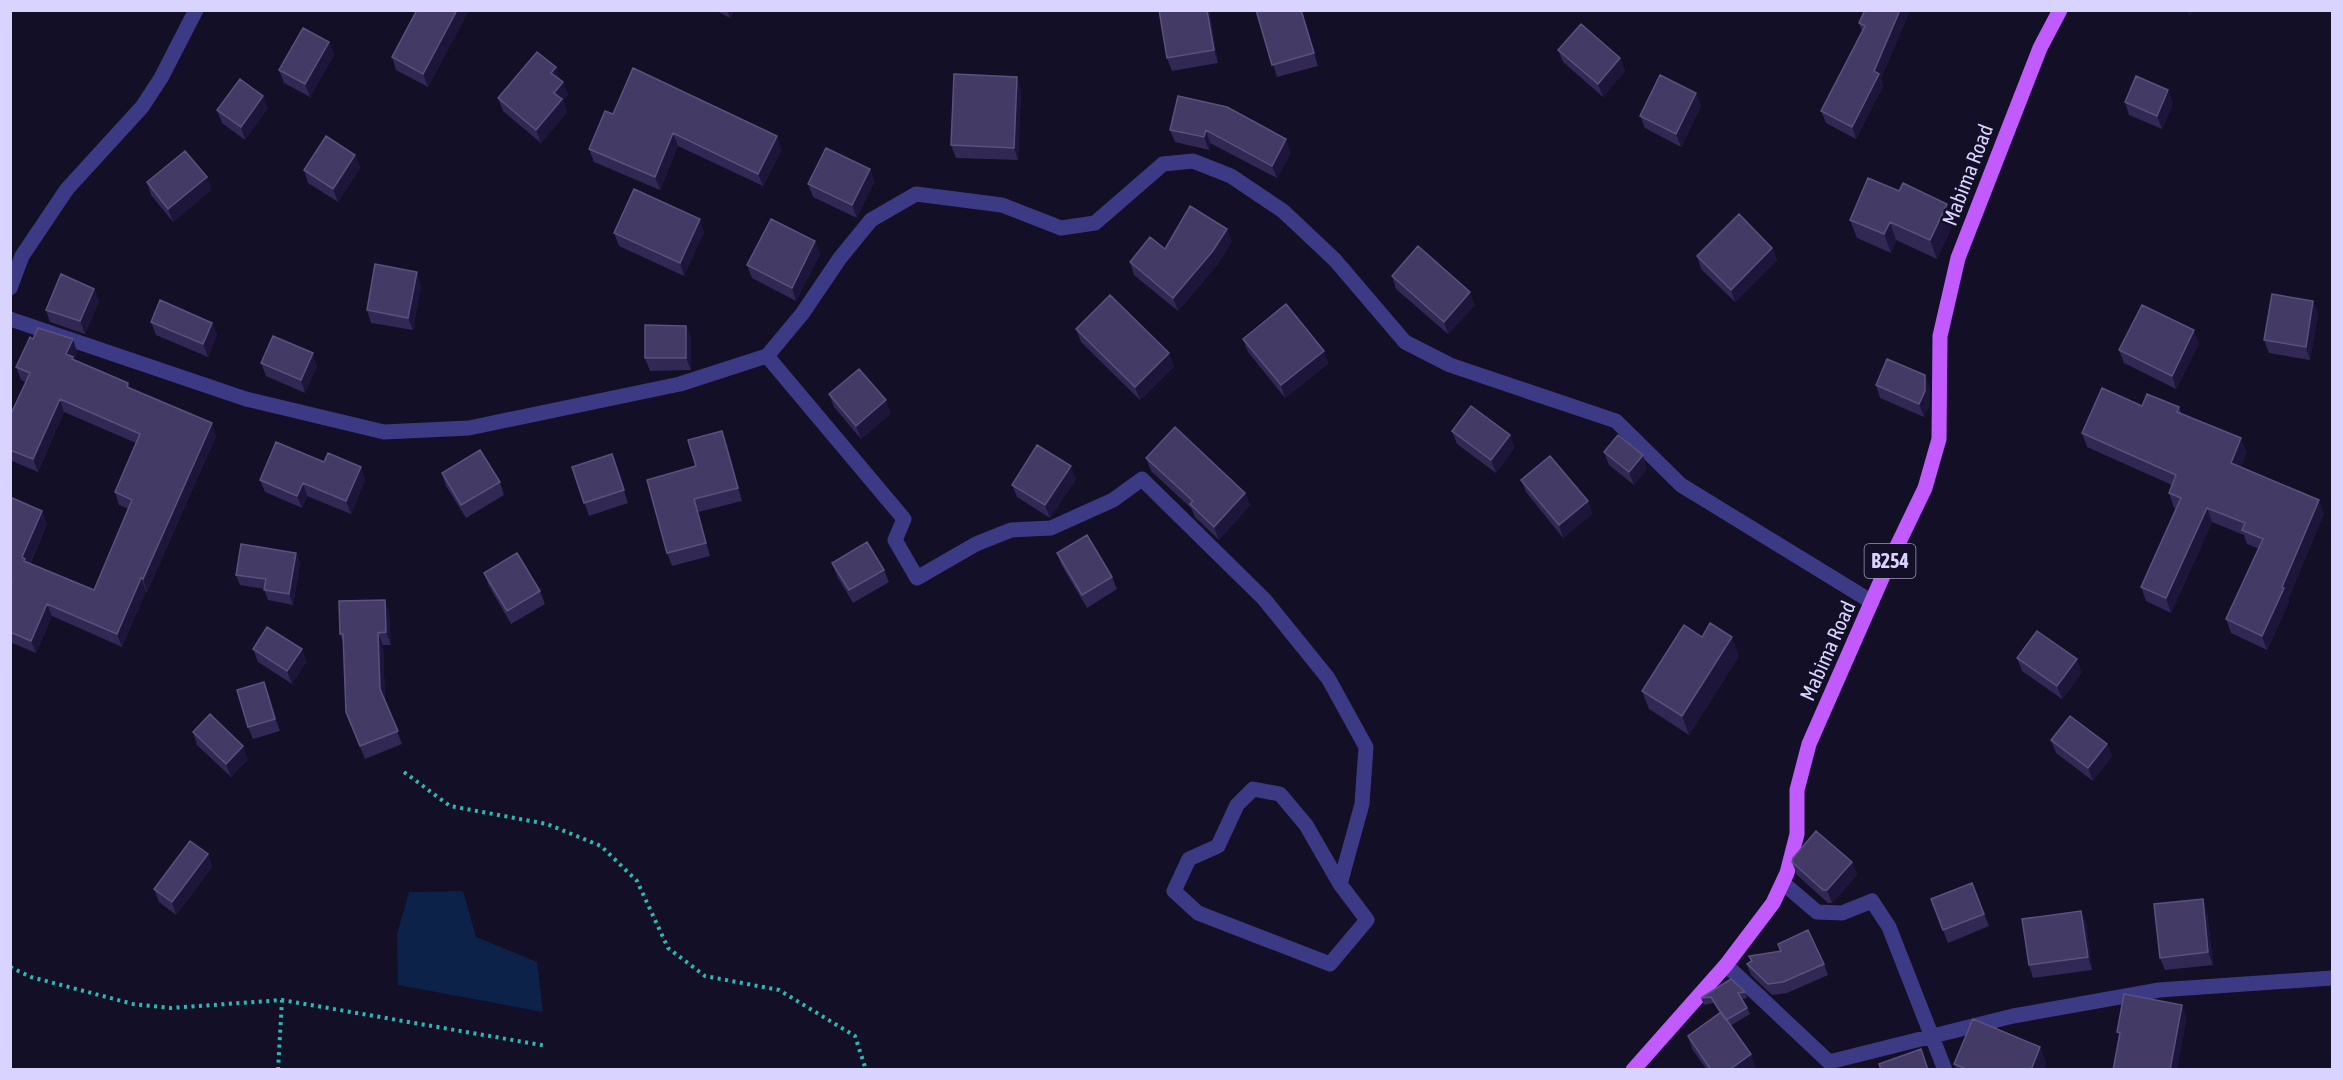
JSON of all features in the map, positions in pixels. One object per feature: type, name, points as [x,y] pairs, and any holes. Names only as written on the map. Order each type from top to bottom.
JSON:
[{"type":"main road","name":"Mabima Road","points":[[1633,1070],[1726,965],[1773,903],[1783,883],[1797,834],[1797,790],[1809,744],[1925,488],[1939,439],[1940,336],[1958,258],[2040,48],[2060,10]]},
{"type":"street","points":[[10,288],[22,256],[67,189],[142,107],[161,78],[196,10]]},
{"type":"street","points":[[10,319],[246,399],[384,432],[469,428],[680,384],[767,356],[802,314],[840,258],[871,220],[916,194],[1002,205],[1061,228],[1095,223],[1163,164],[1193,161],[1231,177],[1283,211],[1335,260],[1405,342],[1450,365],[1616,421],[1681,485],[1872,602]]},
{"type":"street","points":[[767,356],[904,519],[895,540],[917,578],[976,544],[1011,530],[1051,528],[1113,500],[1142,479],[1264,599],[1328,678],[1366,747],[1362,804],[1340,884]]},
{"type":"street","points":[[1253,789],[1280,794],[1306,825],[1340,884],[1367,920],[1330,964],[1198,913],[1174,891],[1189,859],[1218,846],[1237,805],[1253,789]]},
{"type":"street","points":[[1783,883],[1817,912],[1842,913],[1872,902],[1889,927],[1945,1070]]},
{"type":"street","points":[[1726,965],[1829,1062],[2013,1016],[2159,990],[2332,978]]},
{"type":"path","points":[[404,772],[450,806],[547,824],[601,846],[637,881],[668,948],[705,976],[779,990],[855,1036],[866,1070]]},
{"type":"path","points":[[10,967],[31,977],[133,1004],[171,1008],[282,1000],[548,1046]]},
{"type":"path","points":[[278,1070],[282,1000]]},
{"type":"water","points":[[463,891],[476,937],[537,962],[543,1012],[398,985],[397,934],[409,892]]},
{"type":"building","points":[[417,10],[457,10],[423,74],[392,57]]},
{"type":"building","points":[[1159,10],[1207,10],[1214,50],[1167,58]]},
{"type":"building","points":[[1256,10],[1301,10],[1314,53],[1272,65]]},
{"type":"building","points":[[1865,10],[1900,10],[1874,71],[1879,74],[1852,127],[1821,111],[1865,26],[1859,23]]},
{"type":"building","points":[[1581,24],[1620,58],[1598,84],[1558,50]]},
{"type":"building","points":[[303,28],[329,42],[305,84],[279,70]]},
{"type":"building","points":[[537,52],[556,67],[551,73],[563,82],[554,93],[562,99],[536,130],[498,98]]},
{"type":"building","points":[[633,68],[777,136],[758,174],[673,133],[655,177],[589,149],[605,111],[613,114]]},
{"type":"building","points":[[954,74],[1017,77],[1014,148],[951,145]]},
{"type":"building","points":[[1660,75],[1696,93],[1676,134],[1640,116]]},
{"type":"building","points":[[2136,76],[2168,90],[2157,116],[2125,102]]},
{"type":"building","points":[[240,79],[263,96],[241,127],[217,110]]},
{"type":"building","points":[[1178,96],[1227,107],[1286,139],[1272,166],[1206,130],[1204,137],[1170,130]]},
{"type":"building","points":[[326,136],[355,155],[333,189],[304,170]]},
{"type":"building","points":[[826,148],[870,169],[852,205],[808,184]]},
{"type":"building","points":[[185,151],[207,177],[168,209],[147,182]]},
{"type":"building","points":[[1868,178],[1899,191],[1903,183],[1947,204],[1930,240],[1890,222],[1884,234],[1850,220]]},
{"type":"building","points":[[634,189],[700,219],[680,263],[614,233]]},
{"type":"building","points":[[1190,206],[1227,229],[1212,252],[1173,298],[1130,262],[1150,237],[1165,249]]},
{"type":"building","points":[[1739,214],[1772,248],[1731,290],[1697,256]]},
{"type":"building","points":[[771,219],[815,241],[792,288],[747,265]]},
{"type":"building","points":[[1418,246],[1470,292],[1444,322],[1392,276]]},
{"type":"building","points":[[375,264],[417,272],[408,318],[367,310]]},
{"type":"building","points":[[61,274],[94,289],[80,321],[46,310]]},
{"type":"building","points":[[2272,294],[2313,301],[2306,347],[2264,340]]},
{"type":"building","points":[[1110,295],[1169,353],[1135,387],[1076,329]]},
{"type":"building","points":[[160,300],[212,323],[203,344],[151,322]]},
{"type":"building","points":[[1286,304],[1324,351],[1281,385],[1243,339]]},
{"type":"building","points":[[2142,305],[2194,330],[2172,376],[2119,350]]},
{"type":"building","points":[[645,325],[686,326],[686,358],[645,358]]},
{"type":"building","points":[[38,328],[73,339],[66,354],[73,357],[72,359],[128,383],[127,387],[212,423],[117,634],[47,604],[31,641],[10,632],[10,586],[12,582],[10,581],[10,497],[42,511],[22,557],[24,561],[94,590],[132,500],[115,492],[140,434],[60,399],[33,459],[10,450],[10,416],[30,373],[16,367],[30,337],[33,339]]},
{"type":"building","points":[[273,336],[313,353],[301,380],[261,363]]},
{"type":"building","points":[[1887,359],[1925,375],[1925,391],[1919,404],[1876,385]]},
{"type":"building","points":[[859,369],[886,400],[856,426],[829,394]]},
{"type":"building","points":[[2102,388],[2142,406],[2147,394],[2179,407],[2177,412],[2241,438],[2231,463],[2319,500],[2262,636],[2226,619],[2263,539],[2242,530],[2245,523],[2207,508],[2166,598],[2141,587],[2181,498],[2169,493],[2176,475],[2082,433]]},
{"type":"building","points":[[1471,406],[1510,435],[1491,460],[1452,431]]},
{"type":"building","points":[[1175,427],[1245,493],[1214,527],[1190,504],[1193,501],[1146,458]]},
{"type":"building","points":[[722,431],[738,488],[694,499],[706,543],[667,553],[647,480],[696,466],[688,440]]},
{"type":"building","points":[[1618,435],[1643,455],[1629,472],[1604,452]]},
{"type":"building","points":[[276,442],[324,462],[328,453],[361,467],[346,501],[303,483],[297,496],[260,480]]},
{"type":"building","points":[[1037,445],[1071,466],[1045,505],[1012,485]]},
{"type":"building","points":[[480,450],[500,482],[461,505],[442,473]]},
{"type":"building","points":[[612,454],[624,490],[584,503],[572,467]]},
{"type":"building","points":[[1550,456],[1588,501],[1559,525],[1521,480]]},
{"type":"building","points":[[1087,535],[1112,577],[1082,595],[1057,553]]},
{"type":"building","points":[[867,542],[884,570],[849,590],[832,563]]},
{"type":"building","points":[[241,544],[296,553],[289,594],[264,590],[266,579],[236,575]]},
{"type":"building","points":[[517,553],[540,591],[507,611],[484,573]]},
{"type":"building","points":[[385,600],[386,632],[378,633],[380,689],[398,731],[360,746],[346,712],[343,634],[340,634],[339,601]]},
{"type":"building","points":[[1710,623],[1732,637],[1682,716],[1642,691],[1684,625],[1702,637]]},
{"type":"building","points":[[267,627],[302,649],[287,671],[253,649]]},
{"type":"building","points":[[2037,631],[2077,659],[2057,686],[2017,658]]},
{"type":"building","points":[[264,682],[275,719],[248,727],[237,690]]},
{"type":"building","points":[[210,714],[243,746],[226,764],[193,732]]},
{"type":"building","points":[[2070,716],[2107,744],[2088,768],[2051,740]]},
{"type":"building","points":[[1816,831],[1852,862],[1827,890],[1823,890],[1792,862]]},
{"type":"building","points":[[190,841],[208,854],[172,902],[154,889]]},
{"type":"building","points":[[1972,883],[1984,914],[1943,930],[1931,899]]},
{"type":"building","points":[[2203,899],[2208,952],[2160,958],[2154,904]]},
{"type":"building","points":[[2081,911],[2088,957],[2029,965],[2022,919]]},
{"type":"building","points":[[1808,930],[1824,964],[1783,982],[1768,984],[1747,964],[1752,961],[1749,956],[1781,951],[1778,944]]},
{"type":"building","points":[[1731,979],[1745,992],[1738,993],[1747,1008],[1726,1020],[1711,997],[1701,998]]},
{"type":"building","points":[[2124,994],[2182,1005],[2170,1070],[2113,1070]]},
{"type":"building","points":[[1721,1012],[1751,1054],[1729,1070],[1711,1070],[1688,1036]]},
{"type":"building","points":[[1973,1019],[2040,1047],[2031,1070],[1969,1070],[1954,1064]]},
{"type":"building","points":[[1921,1049],[1928,1070],[1881,1070],[1879,1064]]}]
